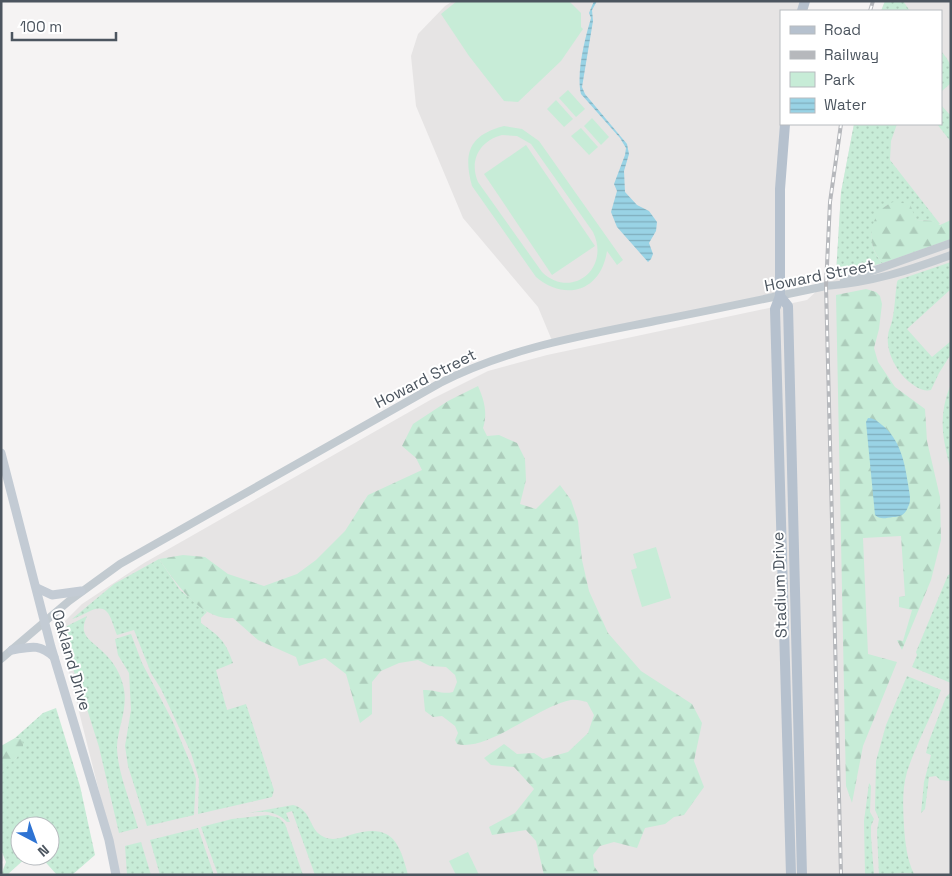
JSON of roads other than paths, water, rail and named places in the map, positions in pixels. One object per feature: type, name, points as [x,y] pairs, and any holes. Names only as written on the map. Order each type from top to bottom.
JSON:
[{"type":"main road","name":"Stadium Drive","points":[[785,125],[780,189],[780,296],[775,309],[790,875]]},
{"type":"main road","name":"Stadium Drive","points":[[780,296],[788,306],[802,875]]},
{"type":"main road","name":"Oakland Drive","points":[[1,453],[54,657],[109,840],[116,875]]},
{"type":"main road","points":[[37,588],[52,595],[81,591]]},
{"type":"main road","points":[[12,650],[32,647],[42,648],[54,657]]},
{"type":"street","points":[[830,286],[951,243]]},
{"type":"street","name":"Howard Street","points":[[1,659],[81,591],[120,564],[440,382],[472,368],[512,353],[570,338],[830,286],[864,282],[951,255]]},
{"type":"water","points":[[594,1],[597,1],[592,10],[593,21],[582,87],[585,94],[627,144],[629,154],[624,171],[625,192],[637,205],[649,211],[657,222],[656,231],[649,243],[653,254],[648,262],[617,227],[611,212],[617,191],[614,184],[626,148],[620,138],[581,94],[580,66],[591,18],[589,13]]},
{"type":"water","points":[[868,418],[875,420],[888,431],[901,452],[910,499],[907,510],[900,516],[879,518],[875,515],[866,422]]},
{"type":"railway","points":[[870,10],[873,1]]},
{"type":"railway","points":[[841,125],[830,202],[826,286],[841,875]]}]
